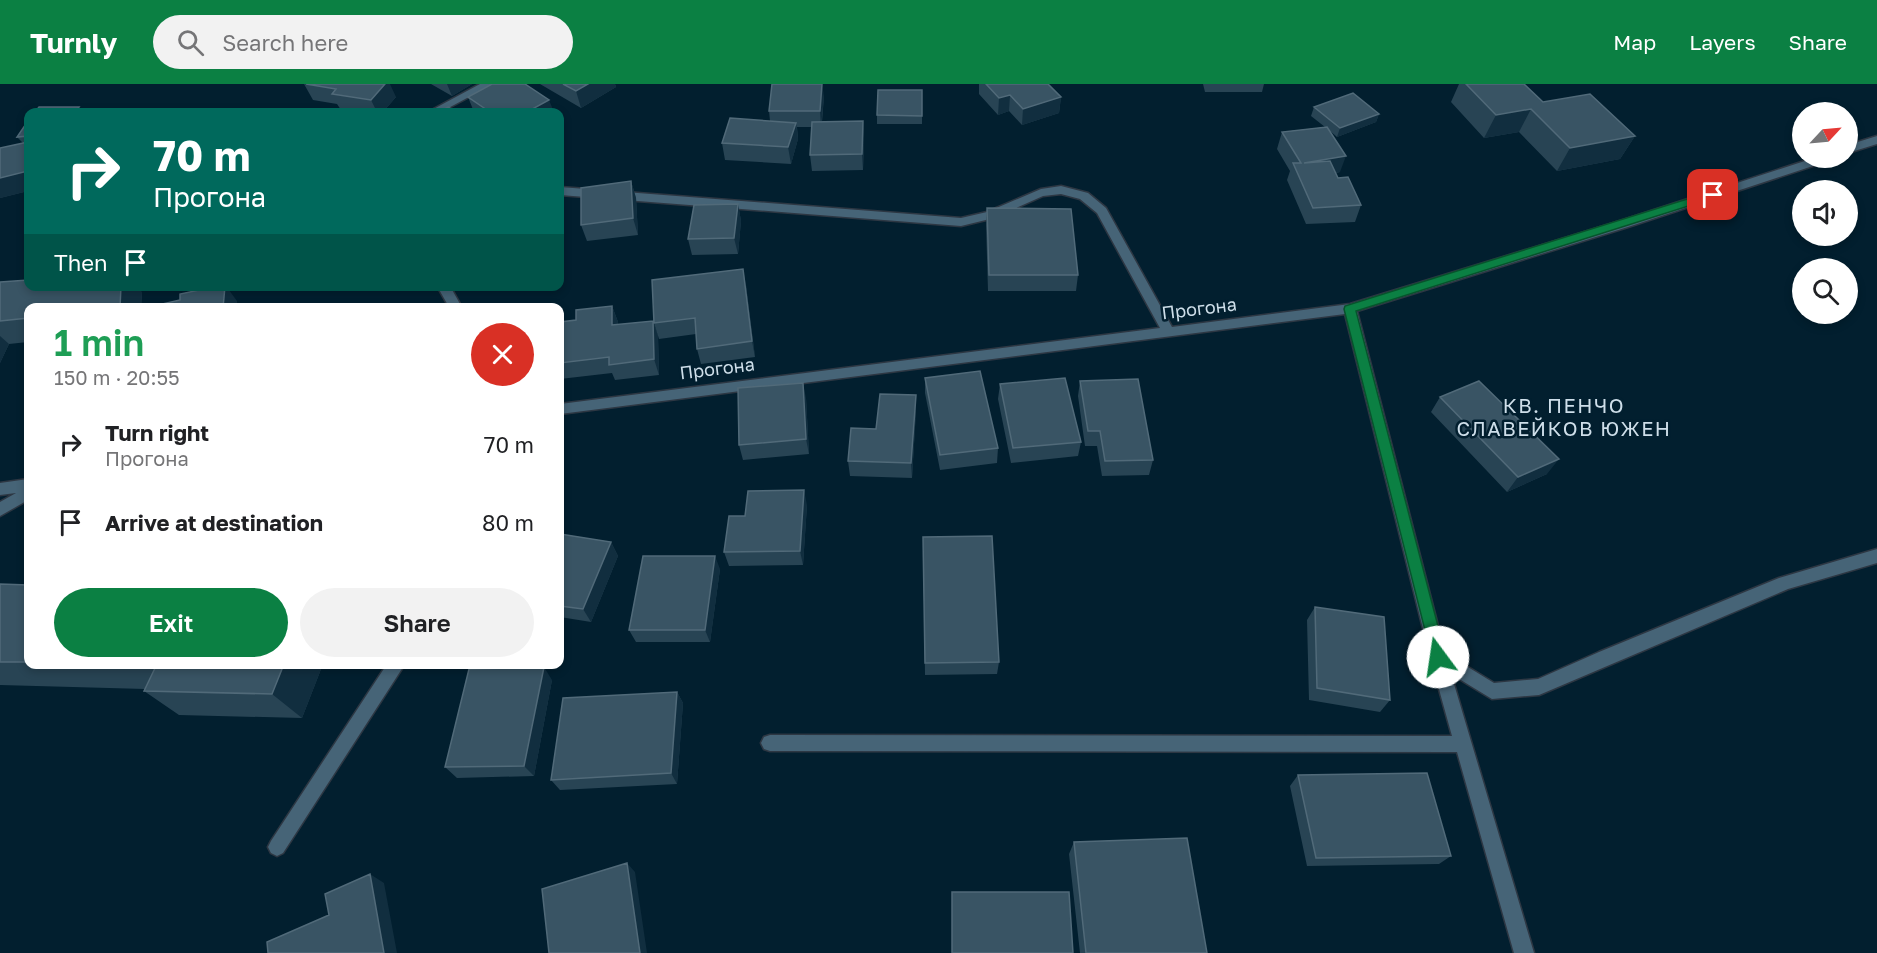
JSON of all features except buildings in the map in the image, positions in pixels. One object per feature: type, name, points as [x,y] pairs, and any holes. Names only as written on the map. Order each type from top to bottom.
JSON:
[{"type":"street","points":[[442,108],[488,84]]},
{"type":"street","points":[[1858,146],[1877,140]]},
{"type":"street","name":"Прогона","points":[[564,407],[1350,309],[1624,224],[1794,168]]},
{"type":"street","points":[[564,191],[961,222],[990,215],[1041,193],[1061,190],[1084,196],[1102,211],[1168,331]]},
{"type":"street","points":[[1350,309],[1438,657],[1524,953]]},
{"type":"street","points":[[0,489],[24,485]]},
{"type":"street","points":[[0,510],[24,495]]},
{"type":"street","points":[[1438,657],[1492,691],[1539,687],[1605,657],[1785,583],[1877,556]]},
{"type":"street","points":[[276,847],[394,669]]},
{"type":"street","points":[[770,743],[1463,744]]},
{"type":"district","name":"КВ. ПЕНЧО СЛАВЕЙКОВ ЮЖЕН","points":[[1564,416]]},
{"type":"route","points":[[1438,657],[1350,309],[1713,195]]}]
